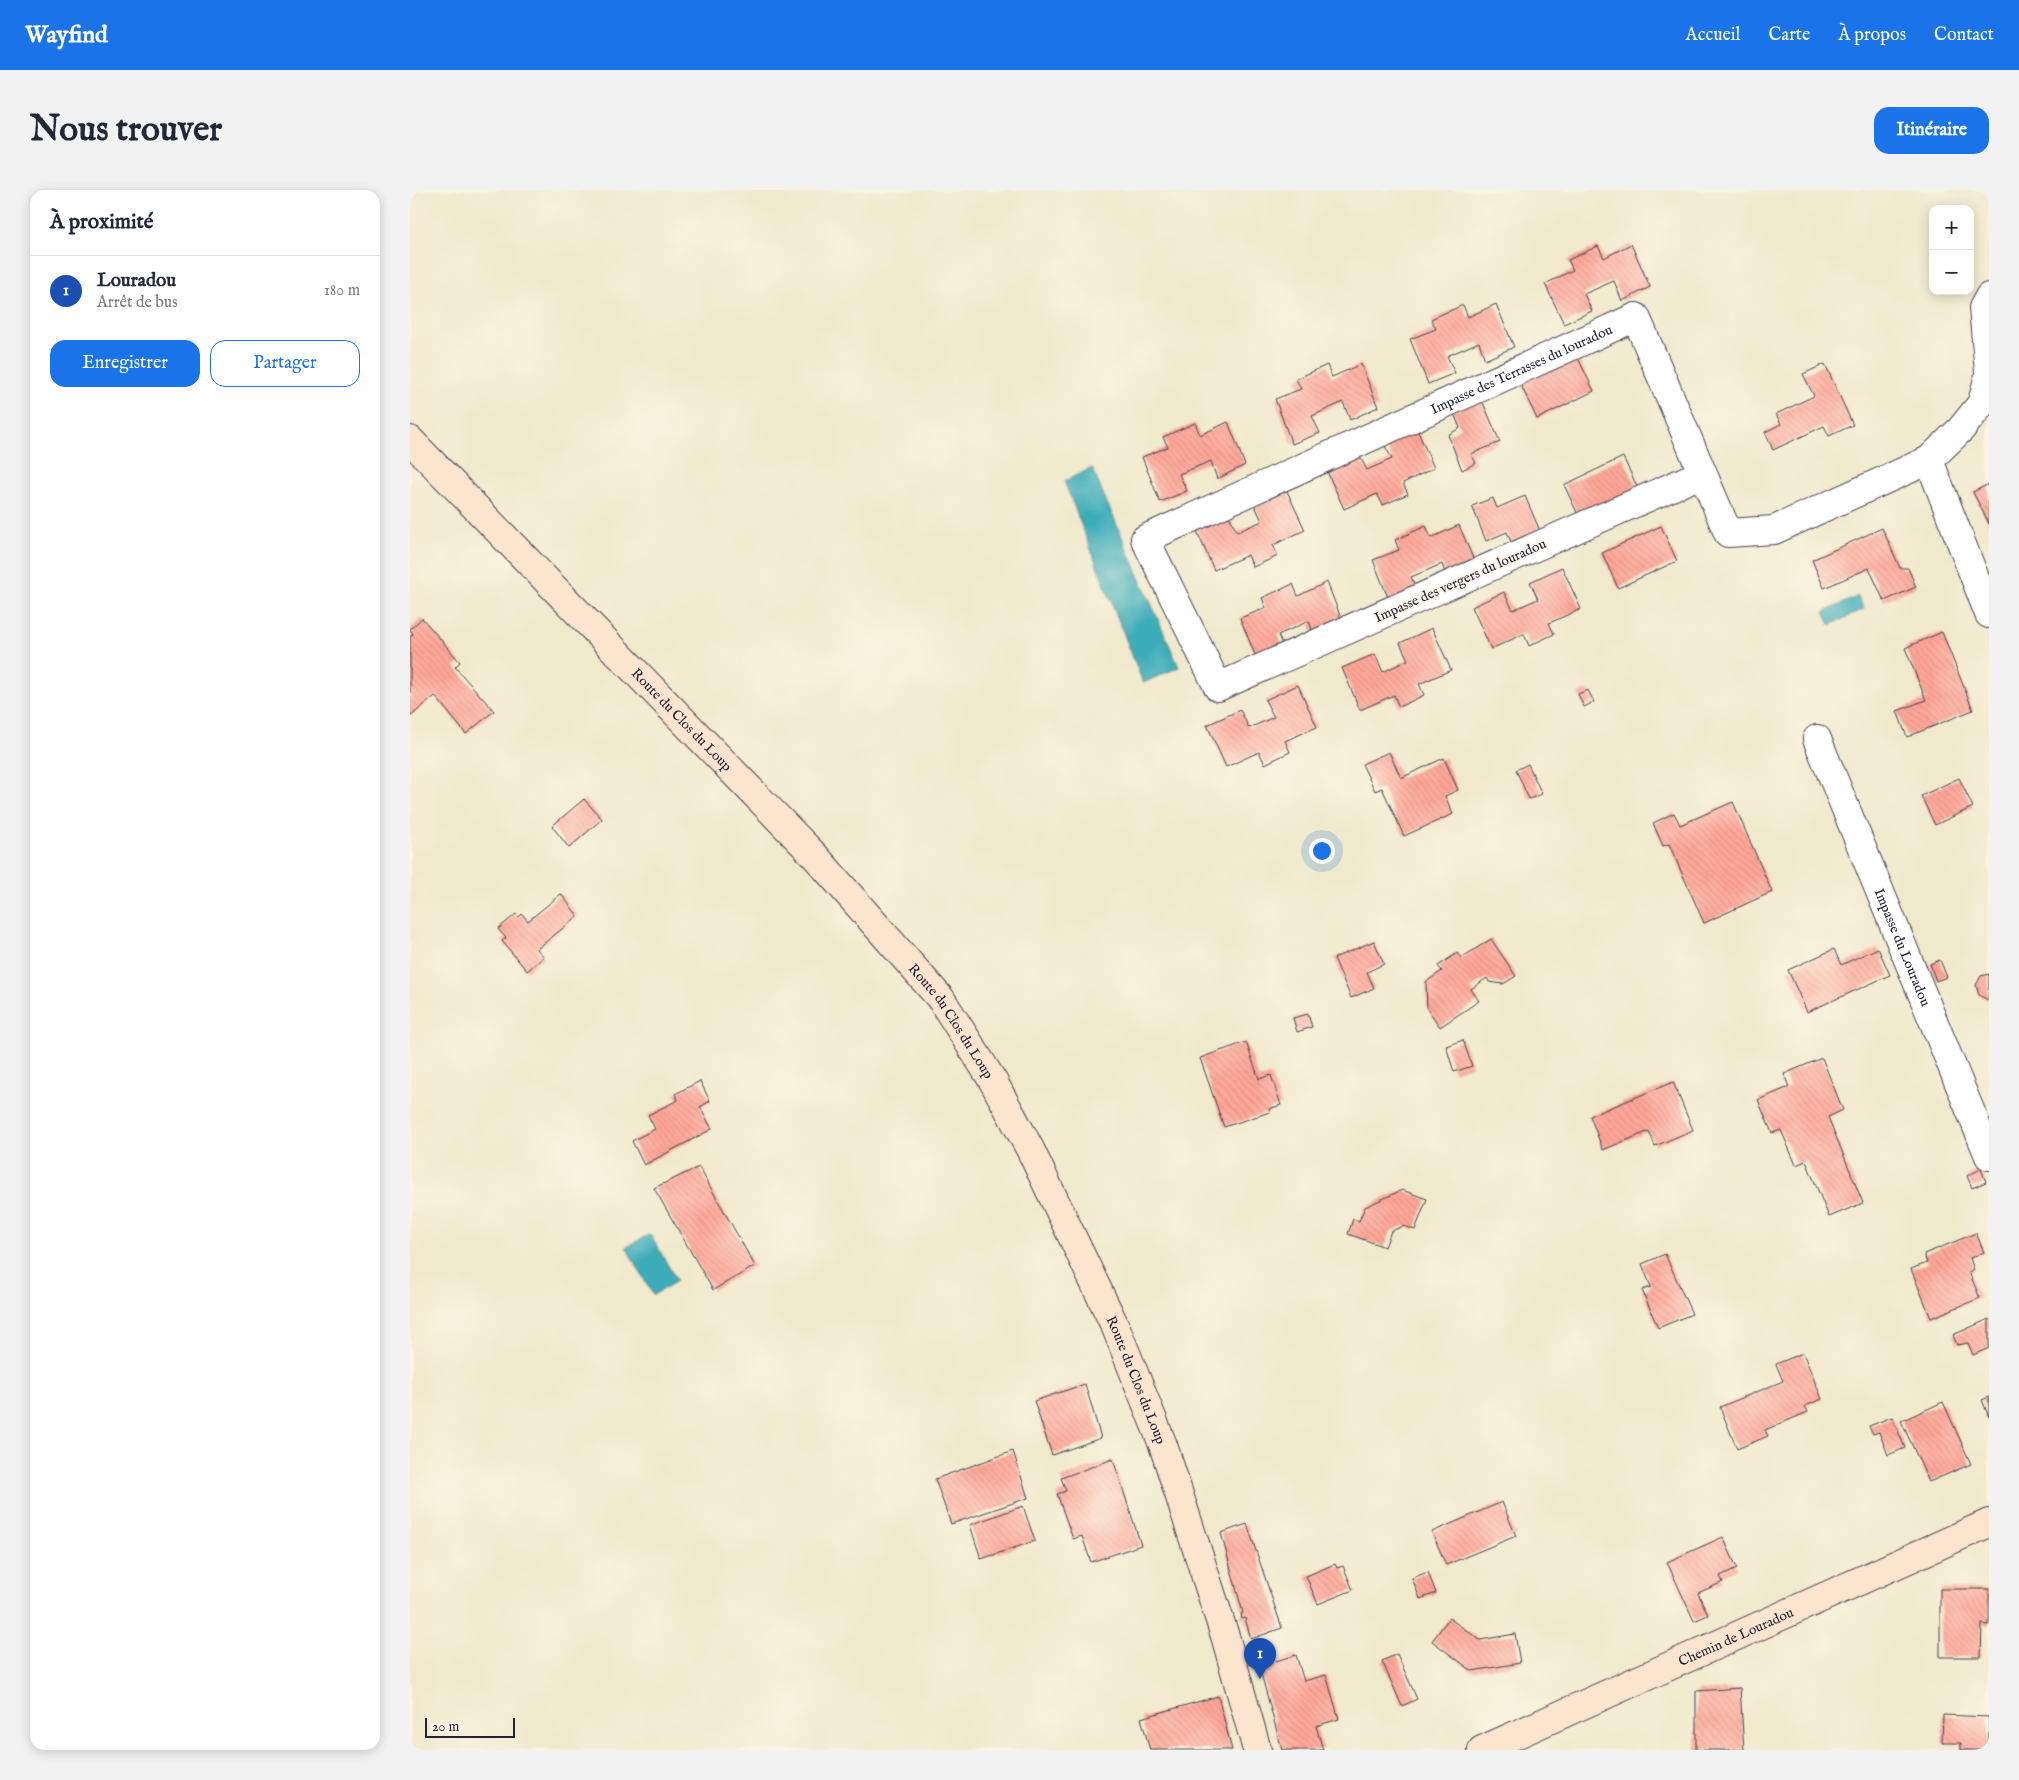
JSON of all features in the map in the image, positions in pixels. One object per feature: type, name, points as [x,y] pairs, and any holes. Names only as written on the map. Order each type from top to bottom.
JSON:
[{"type":"street","name":"Impasse des Terrasses du louradou","points":[[1218,687],[1145,539],[1636,317],[1728,533],[1774,530],[1929,460],[1961,429],[1982,403],[1989,374],[1983,308],[1989,297]]},
{"type":"street","name":"Route du Clos du Loup","points":[[410,440],[816,856],[941,1000],[993,1081],[1030,1149],[1116,1328],[1163,1445],[1225,1636],[1257,1750]]},
{"type":"street","points":[[1929,460],[1989,614]]},
{"type":"street","name":"Impasse des vergers du louradou","points":[[1218,687],[1703,474]]},
{"type":"street","name":"Impasse du Louradou","points":[[1817,739],[1989,1156]]},
{"type":"street","name":"Chemin de Louradou","points":[[1482,1750],[1989,1523]]},
{"type":"water","points":[[1092,468],[1179,667],[1143,683],[1064,481]]},
{"type":"water","points":[[1858,596],[1864,609],[1830,625],[1824,612]]},
{"type":"water","points":[[650,1234],[677,1281],[653,1295],[626,1247]]},
{"type":"building","points":[[1631,244],[1650,287],[1622,301],[1614,281],[1584,294],[1592,311],[1564,324],[1545,284],[1573,270],[1568,260],[1598,246],[1604,258]]},
{"type":"building","points":[[1496,304],[1514,347],[1485,360],[1479,342],[1447,356],[1455,373],[1428,384],[1410,339],[1436,329],[1431,319],[1463,305],[1468,317]]},
{"type":"building","points":[[1577,356],[1594,391],[1537,419],[1520,383]]},
{"type":"building","points":[[1361,364],[1378,407],[1350,420],[1343,402],[1312,416],[1320,433],[1292,444],[1275,399],[1301,389],[1296,379],[1327,365],[1332,377]]},
{"type":"building","points":[[1825,364],[1853,425],[1829,436],[1824,426],[1773,450],[1765,432],[1781,424],[1776,414],[1814,396],[1803,374]]},
{"type":"building","points":[[1481,398],[1500,442],[1471,454],[1476,463],[1462,470],[1448,435],[1460,428],[1453,411]]},
{"type":"building","points":[[1228,422],[1245,465],[1217,479],[1211,461],[1179,474],[1187,491],[1160,502],[1142,457],[1168,447],[1163,437],[1195,423],[1200,435]]},
{"type":"building","points":[[1416,427],[1434,468],[1403,483],[1408,494],[1383,505],[1377,494],[1344,509],[1325,467],[1358,453],[1367,470],[1392,459],[1383,442]]},
{"type":"building","points":[[1623,457],[1640,493],[1581,521],[1564,485]]},
{"type":"building","points":[[1989,484],[1989,524],[1973,492]]},
{"type":"building","points":[[1286,489],[1305,530],[1273,545],[1278,556],[1253,567],[1248,555],[1214,570],[1196,529],[1228,514],[1237,532],[1262,521],[1254,504]]},
{"type":"building","points":[[1525,496],[1543,538],[1514,550],[1507,532],[1486,541],[1472,506],[1493,498],[1497,508]]},
{"type":"building","points":[[1459,525],[1477,568],[1448,582],[1442,564],[1411,577],[1418,594],[1391,605],[1373,560],[1399,550],[1395,540],[1426,526],[1431,538]]},
{"type":"building","points":[[1661,526],[1677,561],[1618,588],[1602,553]]},
{"type":"building","points":[[1882,528],[1900,568],[1908,568],[1916,587],[1884,601],[1869,568],[1824,588],[1812,560]]},
{"type":"building","points":[[1562,567],[1581,609],[1549,623],[1554,634],[1529,646],[1524,634],[1491,649],[1472,607],[1504,592],[1513,610],[1538,599],[1530,582]]},
{"type":"building","points":[[1327,582],[1344,626],[1315,639],[1309,621],[1278,635],[1285,651],[1258,662],[1240,618],[1266,608],[1262,598],[1293,584],[1298,596]]},
{"type":"building","points":[[422,618],[460,662],[455,667],[494,711],[466,734],[435,696],[411,716],[410,714],[410,637],[413,634],[410,629]]},
{"type":"building","points":[[1432,628],[1451,670],[1419,684],[1424,695],[1399,707],[1394,695],[1360,710],[1342,668],[1375,654],[1383,672],[1408,660],[1400,643]]},
{"type":"building","points":[[1942,632],[1973,710],[1907,737],[1897,711],[1926,700],[1905,648]]},
{"type":"building","points":[[1298,685],[1317,727],[1285,741],[1290,752],[1265,764],[1259,752],[1226,767],[1207,725],[1240,710],[1249,728],[1274,717],[1265,700]]},
{"type":"building","points":[[1588,690],[1594,702],[1584,707],[1578,694]]},
{"type":"building","points":[[1389,752],[1401,778],[1444,758],[1458,790],[1445,796],[1453,814],[1404,836],[1382,788],[1375,791],[1362,764]]},
{"type":"building","points":[[1528,764],[1542,794],[1529,799],[1516,770]]},
{"type":"building","points":[[1959,778],[1973,807],[1935,825],[1921,796]]},
{"type":"building","points":[[584,799],[602,819],[569,848],[552,826]]},
{"type":"building","points":[[1733,802],[1772,892],[1704,923],[1669,844],[1663,846],[1653,823],[1674,813],[1680,825]]},
{"type":"building","points":[[561,894],[578,916],[537,949],[544,957],[527,971],[502,941],[506,938],[498,929],[516,914],[519,917],[522,914],[528,921]]},
{"type":"building","points":[[1491,939],[1516,976],[1503,984],[1489,982],[1487,978],[1471,989],[1479,1001],[1440,1027],[1427,1008],[1426,982],[1442,971],[1438,966],[1457,953],[1461,958]]},
{"type":"building","points":[[1374,941],[1384,964],[1367,972],[1374,988],[1351,998],[1334,958]]},
{"type":"building","points":[[1878,948],[1890,975],[1807,1012],[1788,970],[1834,949],[1841,965]]},
{"type":"building","points":[[1940,960],[1947,977],[1936,981],[1930,964]]},
{"type":"building","points":[[1989,974],[1988,1000],[1979,995],[1976,985],[1981,976]]},
{"type":"building","points":[[1308,1014],[1312,1027],[1297,1032],[1293,1018]]},
{"type":"building","points":[[1463,1040],[1472,1066],[1454,1072],[1446,1046]]},
{"type":"building","points":[[1246,1042],[1259,1079],[1271,1075],[1281,1105],[1269,1109],[1270,1112],[1224,1127],[1200,1058]]},
{"type":"building","points":[[1822,1058],[1843,1110],[1828,1117],[1863,1203],[1829,1217],[1806,1161],[1796,1165],[1781,1130],[1772,1133],[1758,1100],[1789,1087],[1784,1074]]},
{"type":"building","points":[[700,1081],[710,1101],[700,1107],[712,1129],[644,1165],[632,1141],[655,1129],[648,1115],[678,1100],[675,1094]]},
{"type":"building","points":[[1673,1082],[1693,1130],[1655,1146],[1649,1131],[1603,1150],[1590,1116]]},
{"type":"building","points":[[699,1167],[755,1266],[713,1290],[654,1188]]},
{"type":"building","points":[[1981,1169],[1986,1182],[1972,1188],[1967,1176]]},
{"type":"building","points":[[1402,1190],[1427,1199],[1415,1230],[1404,1226],[1391,1231],[1385,1247],[1348,1234],[1353,1219],[1359,1221],[1365,1207]]},
{"type":"building","points":[[1976,1233],[1984,1252],[1970,1258],[1974,1270],[1969,1272],[1980,1298],[1931,1318],[1911,1269],[1927,1263],[1924,1254]]},
{"type":"building","points":[[1665,1254],[1692,1314],[1658,1328],[1642,1290],[1651,1287],[1642,1264]]},
{"type":"building","points":[[1989,1319],[1989,1348],[1973,1355],[1968,1343],[1957,1345],[1953,1335]]},
{"type":"building","points":[[1803,1353],[1822,1399],[1805,1406],[1808,1412],[1765,1430],[1768,1436],[1737,1449],[1720,1407],[1783,1381],[1776,1364]]},
{"type":"building","points":[[1085,1384],[1101,1438],[1052,1455],[1034,1401]]},
{"type":"building","points":[[1989,1397],[1989,1417],[1982,1400]]},
{"type":"building","points":[[1943,1402],[1971,1464],[1929,1482],[1901,1421]]},
{"type":"building","points":[[1892,1417],[1905,1448],[1888,1455],[1879,1432],[1873,1434],[1869,1426]]},
{"type":"building","points":[[1013,1451],[1028,1498],[951,1524],[935,1479]]},
{"type":"building","points":[[1113,1459],[1141,1545],[1091,1562],[1082,1536],[1073,1539],[1057,1494],[1066,1491],[1061,1478]]},
{"type":"building","points":[[1502,1502],[1516,1536],[1446,1565],[1432,1532]]},
{"type":"building","points":[[1023,1506],[1035,1541],[981,1559],[970,1525]]},
{"type":"building","points":[[1247,1524],[1282,1628],[1251,1639],[1245,1618],[1242,1619],[1241,1614],[1243,1613],[1221,1533]]},
{"type":"building","points":[[1723,1537],[1737,1568],[1720,1576],[1723,1582],[1698,1593],[1708,1615],[1694,1621],[1667,1562]]},
{"type":"building","points":[[1335,1564],[1337,1568],[1343,1566],[1353,1590],[1318,1604],[1306,1576]]},
{"type":"building","points":[[1428,1572],[1436,1593],[1420,1599],[1412,1578]]},
{"type":"building","points":[[1940,1589],[1989,1589],[1989,1625],[1982,1624],[1981,1657],[1940,1657]]},
{"type":"building","points":[[1449,1618],[1480,1640],[1515,1634],[1520,1663],[1472,1671],[1432,1641]]},
{"type":"building","points":[[1397,1654],[1417,1699],[1402,1706],[1382,1661]]},
{"type":"building","points":[[1296,1655],[1304,1681],[1326,1675],[1339,1719],[1316,1726],[1323,1750],[1282,1750],[1259,1666]]},
{"type":"building","points":[[1740,1688],[1744,1750],[1696,1750],[1696,1691]]},
{"type":"building","points":[[1218,1696],[1232,1750],[1150,1750],[1141,1718]]},
{"type":"building","points":[[1943,1715],[1989,1717],[1989,1750],[1961,1750],[1961,1743],[1942,1743]]},
{"type":"place","name":"Louradou","points":[[1260,1679]]}]
